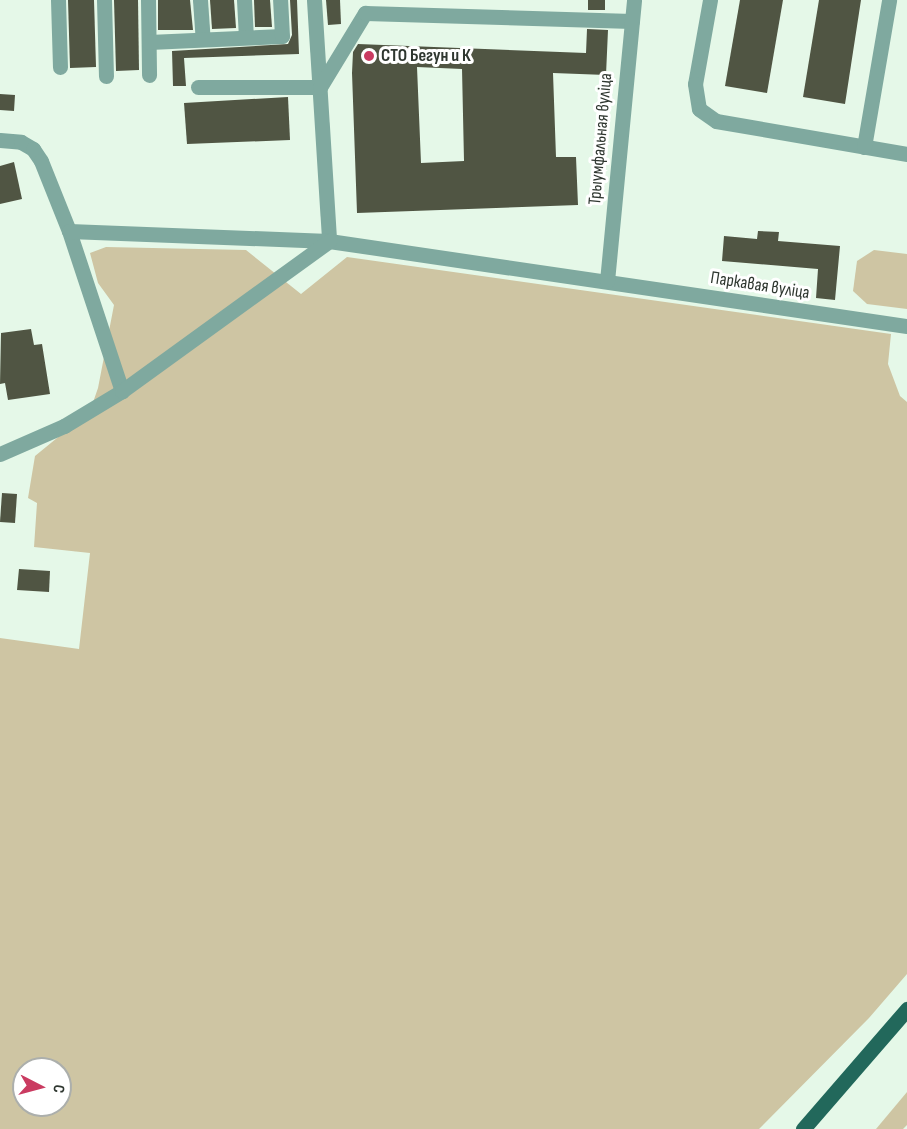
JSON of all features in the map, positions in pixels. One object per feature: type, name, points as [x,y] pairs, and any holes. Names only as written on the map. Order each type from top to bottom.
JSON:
[{"type":"main road","points":[[804,1129],[907,1008]]},
{"type":"street","points":[[58,0],[60,68]]},
{"type":"street","points":[[104,0],[106,76]]},
{"type":"street","points":[[148,0],[149,75]]},
{"type":"street","points":[[200,0],[202,39]]},
{"type":"street","points":[[244,0],[246,37]]},
{"type":"street","points":[[149,42],[282,36],[280,0]]},
{"type":"street","points":[[0,454],[64,426],[122,391],[329,241],[314,0]]},
{"type":"street","name":"Трыумфальная вуліца","points":[[607,281],[634,0]]},
{"type":"street","points":[[710,0],[695,84],[699,109],[716,121],[907,154]]},
{"type":"street","points":[[864,147],[890,0]]},
{"type":"street","points":[[320,87],[365,13],[632,21]]},
{"type":"street","points":[[198,87],[320,87]]},
{"type":"street","points":[[0,140],[21,142],[33,148],[69,231],[122,391]]},
{"type":"street","name":"Паркавая вуліца","points":[[69,231],[329,241],[907,326]]},
{"type":"shaded area","points":[[106,247],[246,250],[301,294],[347,257],[891,334],[888,364],[900,396],[907,402],[907,974],[869,1018],[759,1129],[0,1129],[0,638],[79,649],[90,553],[34,547],[37,503],[28,498],[35,456],[90,411],[98,388],[114,305],[98,283],[90,253]]},
{"type":"shaded area","points":[[874,250],[907,254],[907,309],[867,304],[853,291],[857,261]]},
{"type":"shaded area","points":[[907,1092],[907,1125],[903,1129],[876,1129]]},
{"type":"building","points":[[68,0],[94,0],[96,67],[70,68]]},
{"type":"building","points":[[114,0],[138,0],[139,70],[116,71]]},
{"type":"building","points":[[158,0],[190,0],[193,30],[158,30]]},
{"type":"building","points":[[210,0],[234,0],[236,28],[212,29]]},
{"type":"building","points":[[254,0],[270,0],[272,27],[255,27]]},
{"type":"building","points":[[290,0],[297,0],[299,54],[184,58],[186,86],[173,86],[172,51],[288,44],[292,35]]},
{"type":"building","points":[[326,0],[340,0],[341,24],[328,25]]},
{"type":"building","points":[[588,0],[605,0],[605,10],[588,10]]},
{"type":"building","points":[[740,0],[783,0],[767,93],[725,86]]},
{"type":"building","points":[[819,0],[861,0],[845,104],[803,97]]},
{"type":"building","points":[[587,29],[608,30],[606,75],[553,73],[556,157],[576,157],[578,205],[357,213],[352,73],[353,52],[358,44],[586,53]],"holes":[[[417,67],[462,69],[464,161],[421,163]]]},
{"type":"building","points":[[0,94],[15,95],[14,111],[0,110]]},
{"type":"building","points":[[288,97],[290,140],[187,144],[184,103]]},
{"type":"building","points":[[14,162],[22,199],[0,204],[0,166]]},
{"type":"building","points":[[758,231],[779,232],[778,241],[840,246],[835,300],[816,298],[818,269],[722,261],[724,236],[757,239]]},
{"type":"building","points":[[31,329],[34,345],[42,344],[50,394],[8,400],[5,383],[0,384],[1,333]]},
{"type":"building","points":[[2,493],[17,494],[15,523],[0,522]]},
{"type":"building","points":[[19,569],[50,571],[49,592],[17,590]]},
{"type":"place","name":"СТО Бегун и К","points":[[369,56]]}]
